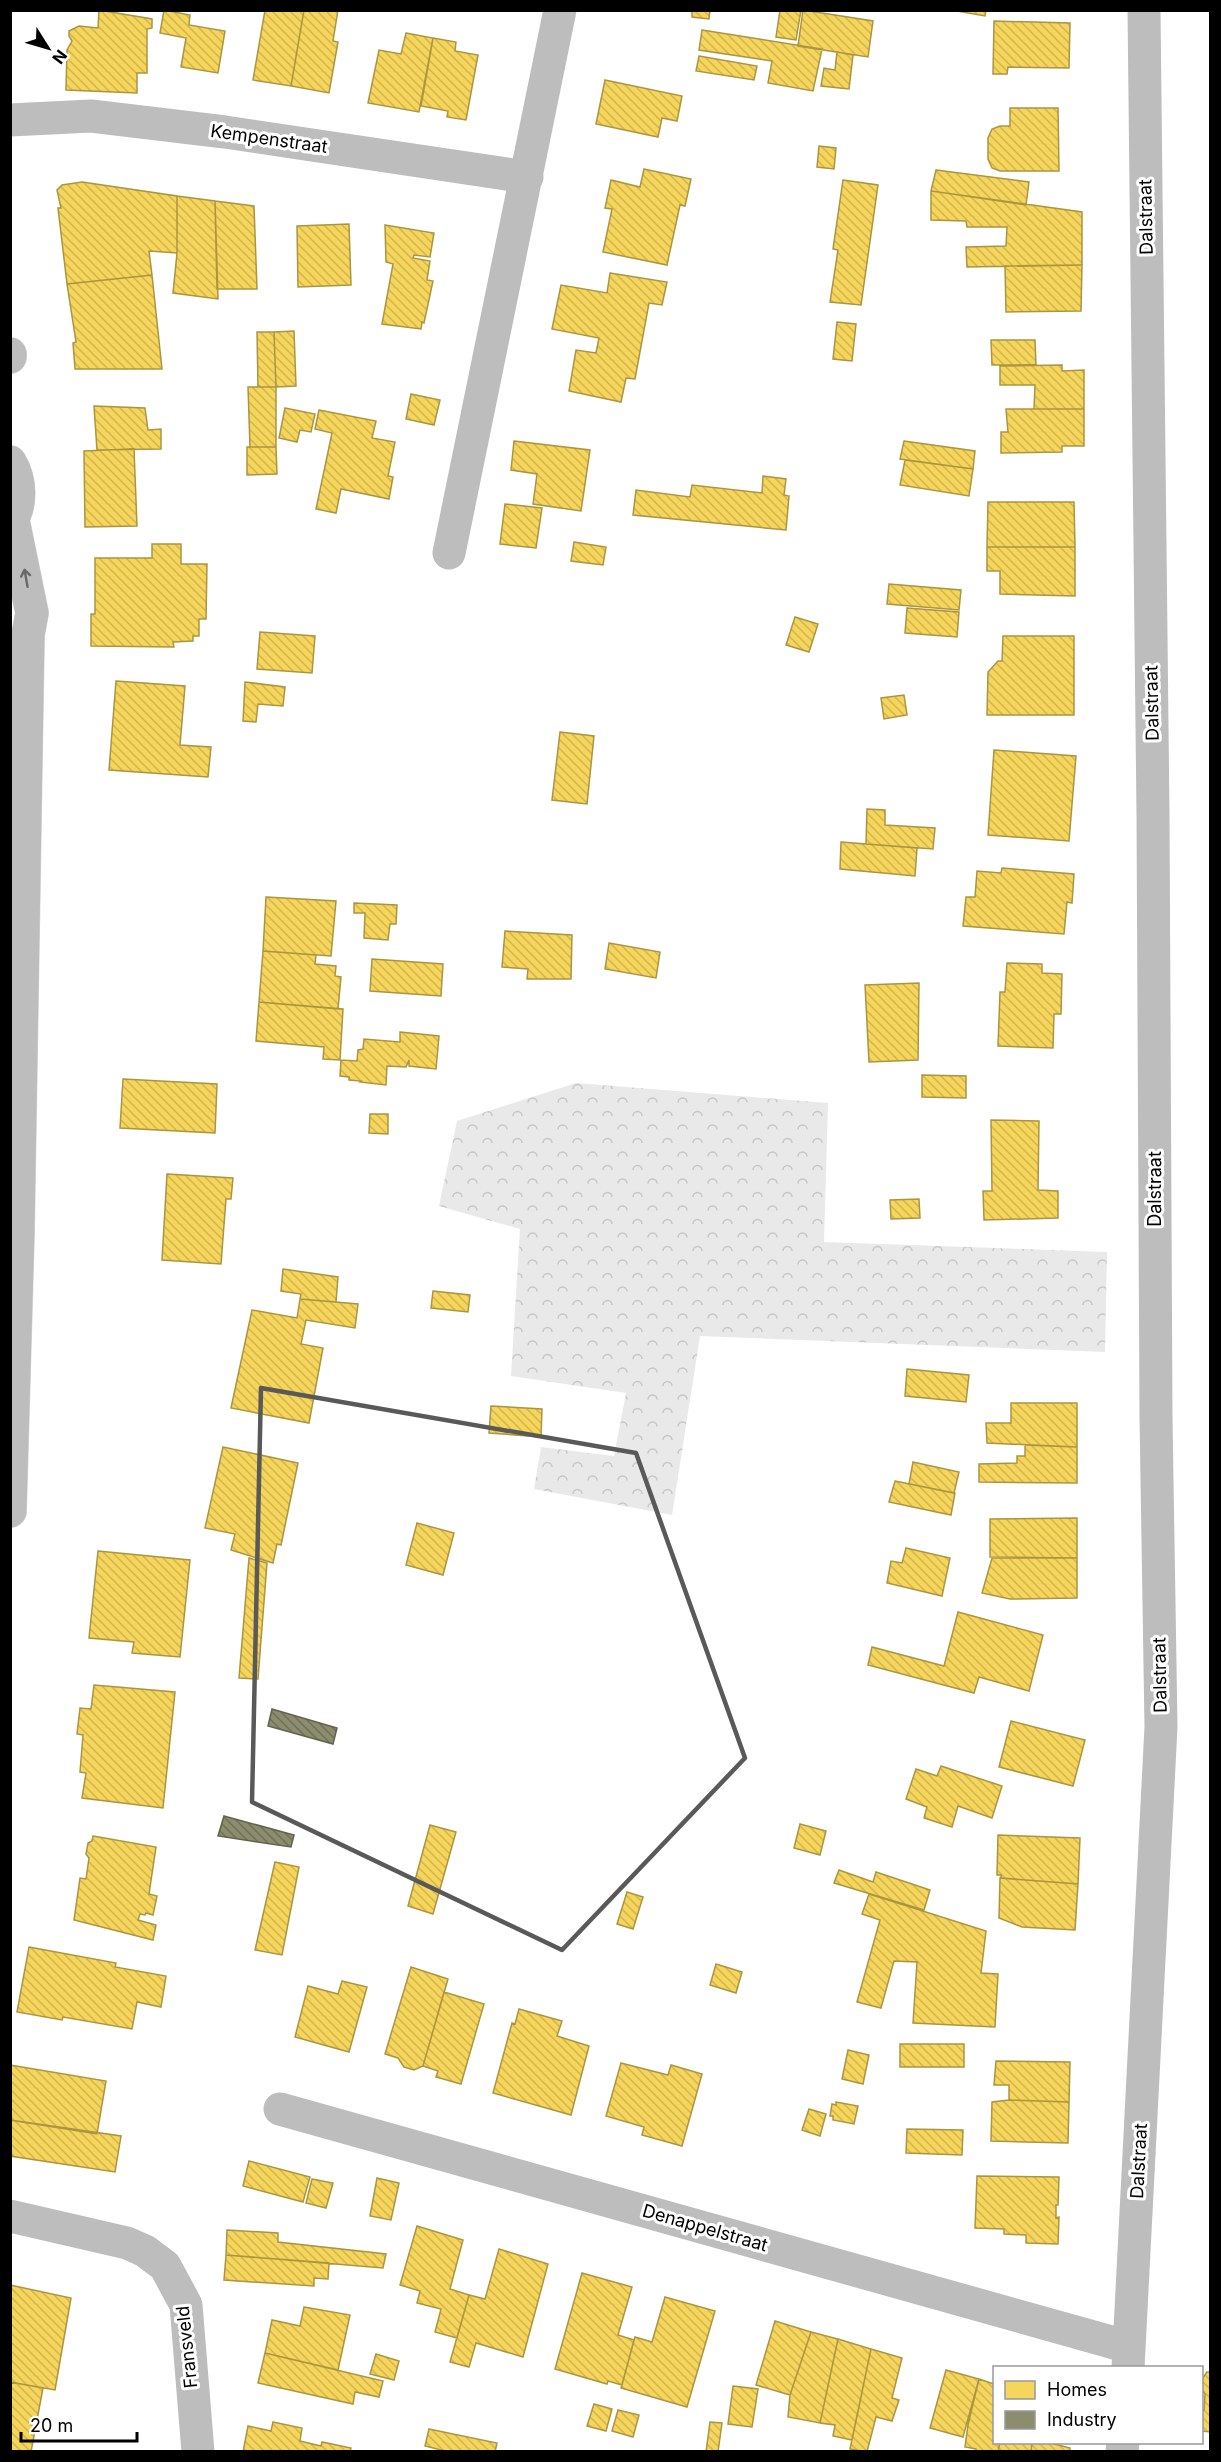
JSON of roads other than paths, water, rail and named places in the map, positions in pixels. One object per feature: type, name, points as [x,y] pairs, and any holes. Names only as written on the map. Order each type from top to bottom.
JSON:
[{"type":"street","points":[[449,553],[560,10]]},
{"type":"street","name":"Dalstraat","points":[[1128,2357],[1161,1727],[1156,1417],[1153,814],[1144,10]]},
{"type":"street","name":"Kempenstraat","points":[[10,120],[91,116],[225,132],[527,177]]},
{"type":"street","points":[[10,462],[19,482],[19,501],[12,521],[33,613],[19,622],[18,1219],[10,1511]]},
{"type":"street","name":"Denappelstraat","points":[[280,2109],[1128,2357]]},
{"type":"street","name":"Fransveld","points":[[10,2216],[127,2243],[146,2251],[165,2266],[186,2305],[198,2451]]}]
